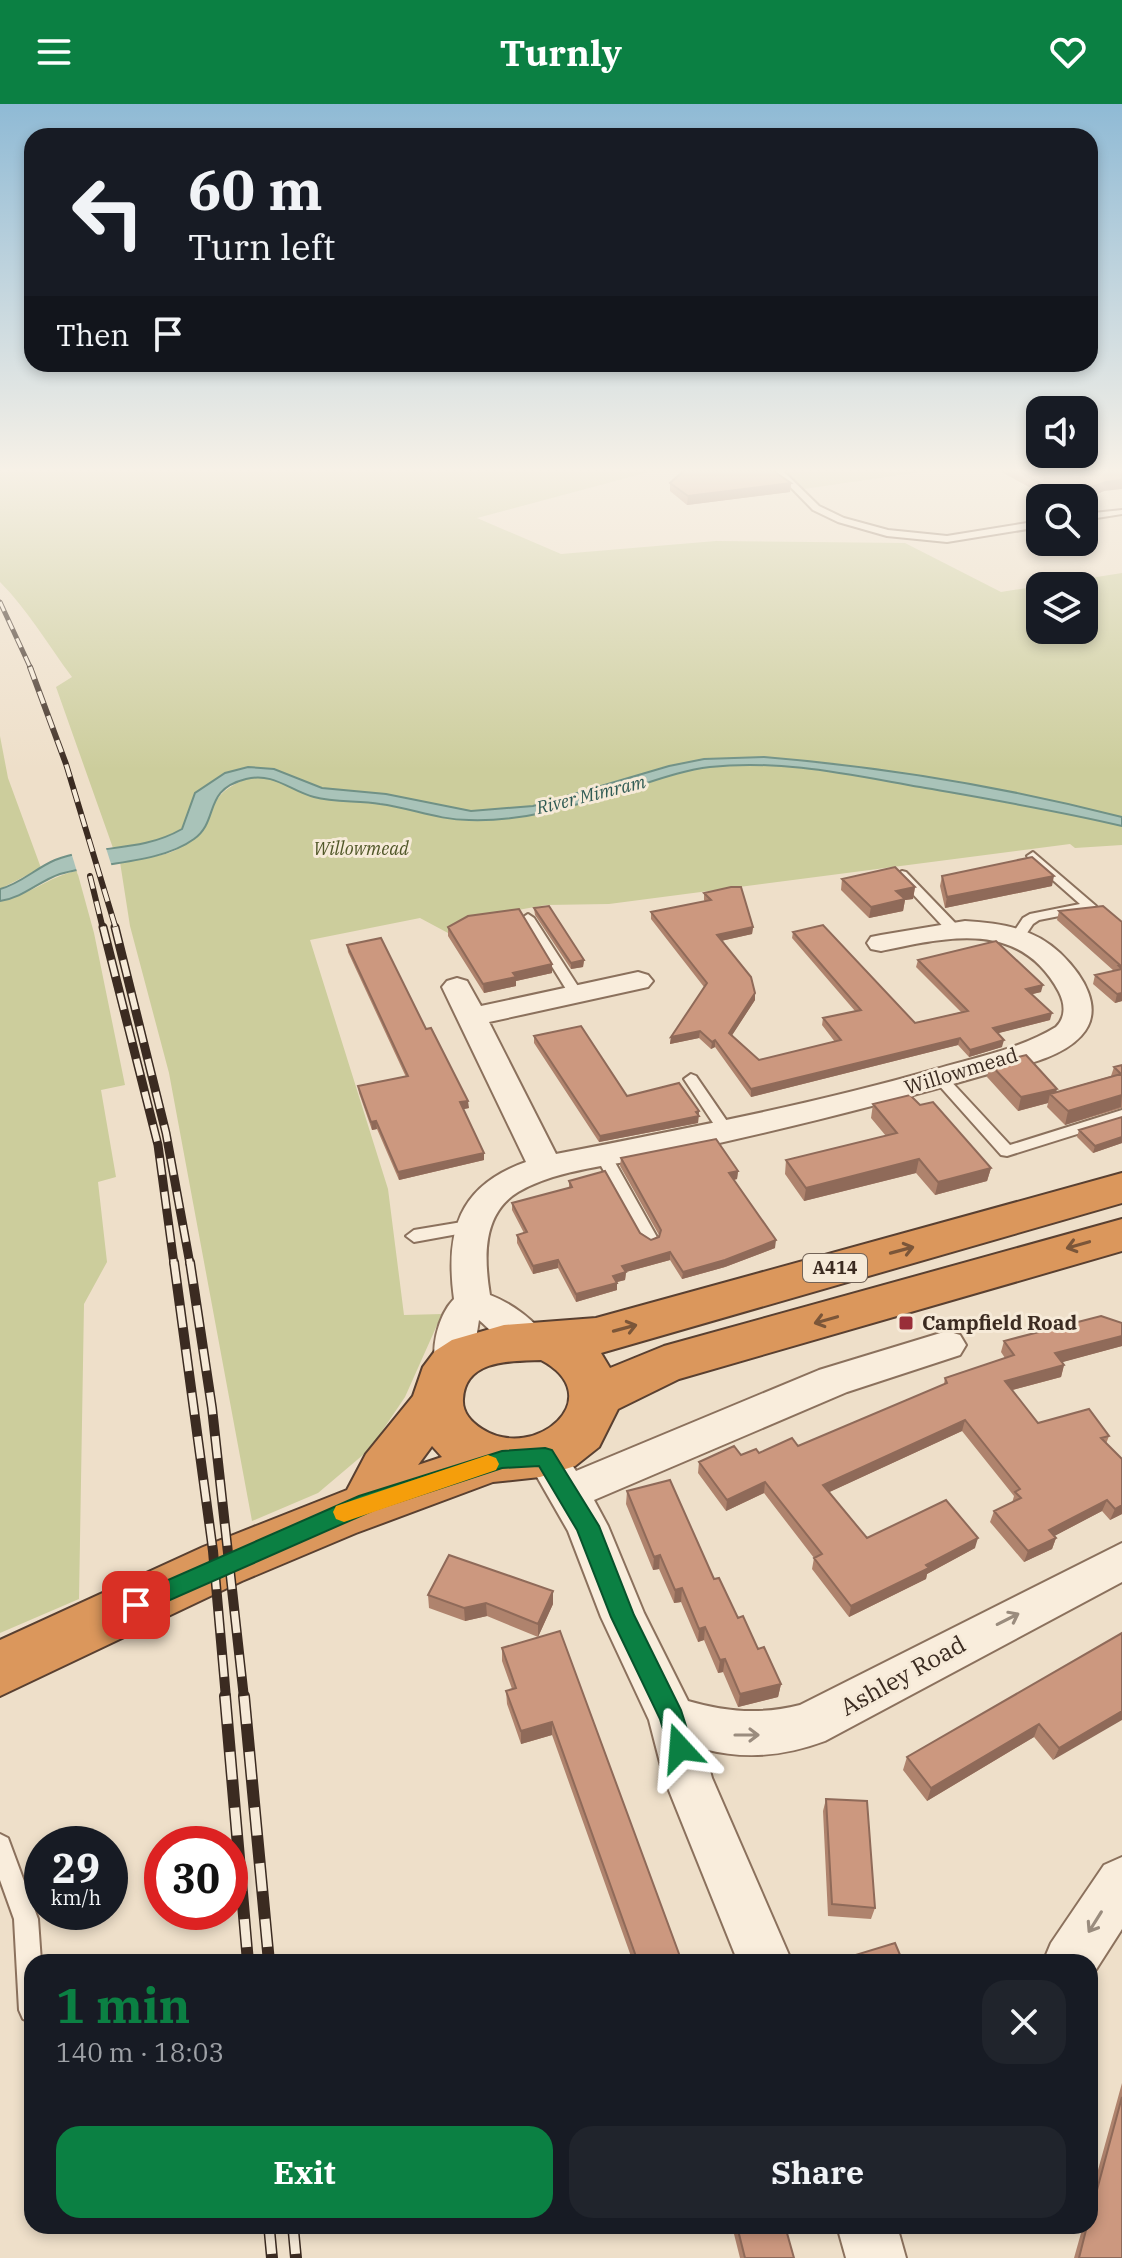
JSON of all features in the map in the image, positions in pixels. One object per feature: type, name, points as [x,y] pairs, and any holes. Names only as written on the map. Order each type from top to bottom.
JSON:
[{"type":"highway","name":"A414","points":[[538,1342],[622,1329],[1122,1188]]},
{"type":"highway","name":"A414","points":[[596,1397],[664,1365],[1122,1235]]},
{"type":"highway","points":[[0,1669],[266,1545],[367,1503],[538,1470],[588,1424],[596,1397],[592,1380],[580,1361],[538,1342],[486,1347],[445,1383],[385,1469],[367,1503]]},
{"type":"highway","points":[[445,1383],[442,1422],[451,1435],[471,1450],[538,1470]]},
{"type":"street","name":"Willowmead","points":[[445,1383],[460,1316],[473,1303],[469,1277],[474,1226],[490,1196],[511,1181],[546,1169],[726,1131],[941,1079],[1051,1041],[1076,1023],[1080,1012],[1078,1001],[1058,965],[1035,944],[1018,936],[954,930],[881,943]]},
{"type":"street","points":[[473,1017],[638,981]]},
{"type":"street","points":[[457,987],[546,1169]]},
{"type":"street","points":[[473,1303],[491,1310],[538,1342]]},
{"type":"street","points":[[762,1954],[688,1778],[672,1718],[628,1628],[587,1526],[538,1470],[947,1345]]},
{"type":"street","name":"Ashley Road","points":[[672,1718],[726,1734],[752,1736],[808,1725],[1122,1561]]},
{"type":"street","points":[[1075,1954],[1122,1883]]},
{"type":"street","points":[[869,2234],[876,2258]]},
{"type":"lane","points":[[1018,936],[1028,921],[1035,917],[1090,906],[1033,856]]},
{"type":"lane","points":[[901,874],[954,930]]},
{"type":"lane","points":[[528,918],[576,994]]},
{"type":"lane","points":[[691,1079],[726,1131]]},
{"type":"lane","points":[[941,1079],[1007,1151],[1122,1115]]},
{"type":"lane","points":[[604,1157],[650,1239]]},
{"type":"lane","points":[[414,1236],[474,1226]]},
{"type":"lane","points":[[0,1846],[26,1919],[28,1954]]},
{"type":"green space","points":[[0,569],[955,569],[1001,592],[1026,588],[1026,644],[1098,644],[1098,577],[1122,573],[1122,845],[1075,848],[1070,844],[609,904],[546,905],[501,913],[448,933],[420,918],[310,940],[388,1189],[404,1315],[442,1314],[405,1397],[370,1449],[318,1493],[252,1521],[169,1073],[130,926],[120,862],[163,855],[189,842],[198,833],[222,793],[250,778],[195,793],[182,829],[149,843],[113,848],[56,687],[72,677],[29,616],[0,582]]},
{"type":"green space","points":[[0,736],[8,778],[41,868],[0,889]]},
{"type":"green space","points":[[77,871],[94,933],[125,1085],[101,1090],[116,1177],[98,1182],[107,1262],[84,1304],[79,1599],[0,1633],[0,901]]},
{"type":"water","name":"River Mimram","points":[[764,757],[899,772],[989,787],[1122,817],[1122,826],[868,778],[763,765],[691,770],[553,811],[491,820],[458,819],[380,804],[322,799],[273,780],[256,778],[232,784],[223,790],[202,831],[180,847],[147,858],[60,874],[0,901],[0,889],[55,860],[150,842],[182,829],[195,793],[225,773],[248,767],[274,769],[322,788],[386,794],[471,811],[533,806],[669,766],[704,759]]},
{"type":"pier","points":[[105,845],[112,867],[78,875],[71,852]]},
{"type":"building","points":[[1032,857],[1054,876],[947,897],[942,876]]},
{"type":"building","points":[[895,867],[915,887],[896,891],[905,899],[871,907],[842,879]]},
{"type":"building","points":[[741,887],[753,927],[717,935],[751,977],[755,993],[729,1033],[759,1060],[841,1040],[823,1018],[861,1010],[793,932],[823,925],[915,1023],[968,1011],[918,960],[996,941],[1043,985],[1026,989],[1052,1013],[993,1028],[1004,1040],[970,1050],[960,1038],[751,1089],[715,1040],[712,1042],[700,1031],[671,1037],[707,983],[651,912],[711,900],[704,893]]},
{"type":"building","points":[[549,906],[584,960],[571,963],[534,908]]},
{"type":"building","points":[[1103,906],[1122,922],[1122,969],[1059,911]]},
{"type":"building","points":[[519,909],[552,964],[513,973],[516,977],[483,984],[448,927],[468,916]]},
{"type":"building","points":[[381,938],[426,1029],[431,1028],[468,1101],[460,1102],[484,1153],[398,1172],[376,1121],[371,1122],[358,1086],[408,1076],[347,945]]},
{"type":"building","points":[[1122,969],[1122,993],[1117,994],[1095,975]]},
{"type":"building","points":[[581,1026],[627,1096],[679,1083],[699,1111],[696,1112],[699,1116],[600,1136],[534,1036]]},
{"type":"building","points":[[1026,1055],[1057,1089],[1021,1097],[990,1064]]},
{"type":"building","points":[[1122,1065],[1122,1095],[1068,1111],[1050,1094],[1121,1074],[1114,1067]]},
{"type":"building","points":[[910,1095],[920,1105],[933,1102],[991,1168],[938,1182],[919,1159],[806,1188],[786,1160],[897,1133],[873,1104]]},
{"type":"building","points":[[1122,1117],[1122,1137],[1095,1146],[1079,1130]]},
{"type":"building","points":[[716,1139],[738,1171],[729,1173],[776,1240],[683,1272],[670,1252],[622,1266],[626,1272],[613,1276],[617,1283],[576,1294],[558,1260],[533,1266],[517,1235],[527,1232],[512,1203],[572,1187],[569,1181],[605,1171],[640,1233],[651,1240],[659,1237],[661,1230],[621,1158]]},
{"type":"building","points":[[1101,1316],[1122,1323],[1122,1336],[1055,1353],[1064,1365],[1005,1381],[1038,1423],[1089,1409],[1109,1436],[1101,1438],[1122,1459],[1122,1505],[1115,1509],[1107,1500],[1049,1530],[1056,1538],[1028,1551],[994,1511],[1021,1498],[1015,1492],[1020,1489],[965,1420],[823,1485],[867,1538],[946,1500],[978,1538],[926,1565],[929,1568],[851,1606],[814,1558],[822,1554],[765,1482],[727,1500],[699,1462],[734,1446],[741,1455],[756,1449],[759,1453],[792,1438],[798,1446],[947,1383],[945,1378],[1014,1355],[1004,1341]]},
{"type":"building","points":[[670,1480],[714,1579],[719,1578],[738,1618],[743,1616],[758,1649],[764,1647],[781,1684],[740,1694],[725,1659],[720,1660],[705,1627],[699,1629],[682,1588],[675,1590],[660,1555],[654,1557],[627,1491]]},
{"type":"building","points":[[449,1555],[553,1591],[538,1624],[486,1603],[464,1608],[428,1595]]},
{"type":"building","points":[[560,1631],[679,1954],[635,1954],[552,1722],[521,1731],[506,1691],[516,1688],[502,1648]]},
{"type":"building","points":[[1122,1633],[1122,1711],[1059,1748],[1039,1724],[931,1788],[907,1757]]},
{"type":"building","points":[[826,1799],[867,1801],[875,1908],[832,1904]]},
{"type":"building","points":[[895,1943],[900,1954],[859,1954]]},
{"type":"building","points":[[1122,2097],[1122,2258],[1079,2258],[1085,2234],[1098,2234],[1098,2186]]},
{"type":"building","points":[[739,2234],[787,2234],[794,2258],[745,2258]]},
{"type":"railway","points":[[0,602],[31,669]]},
{"type":"railway","points":[[30,667],[66,764],[116,929]]},
{"type":"railway","points":[[90,876],[103,929]]},
{"type":"railway","points":[[103,927],[158,1145],[174,1264]]},
{"type":"railway","points":[[115,927],[166,1133],[190,1264]]},
{"type":"railway","points":[[174,1262],[213,1551],[226,1698]]},
{"type":"railway","points":[[190,1262],[212,1408],[244,1698]]},
{"type":"railway","points":[[225,1696],[247,1954]]},
{"type":"railway","points":[[244,1696],[268,1954]]},
{"type":"railway","points":[[270,2234],[272,2258]]},
{"type":"railway","points":[[294,2234],[296,2258]]},
{"type":"slow traffic","points":[[344,1512],[488,1464]]},
{"type":"place","name":"Campfield Road","points":[[906,1323]]},
{"type":"route","points":[[136,1605],[367,1503],[502,1459],[545,1456],[587,1526],[623,1617],[656,1691],[672,1718],[680,1748]]}]
